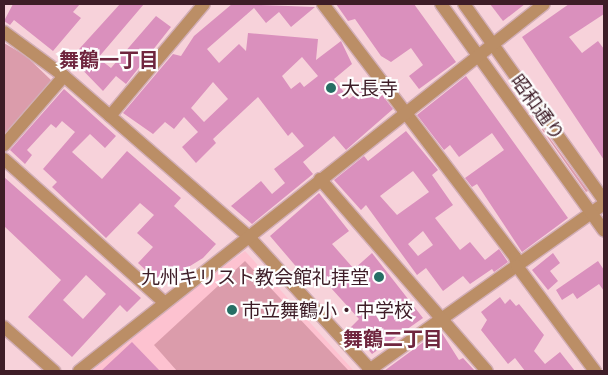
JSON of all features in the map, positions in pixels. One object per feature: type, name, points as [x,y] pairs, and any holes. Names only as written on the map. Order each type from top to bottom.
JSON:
[{"type":"street","points":[[323,4],[406,110],[515,257],[517,266],[595,371]]},
{"type":"street","name":"昭和通り","points":[[441,4],[604,231]]},
{"type":"street","name":"昭和通り","points":[[464,4],[604,200]]},
{"type":"street","points":[[79,371],[163,301],[249,237],[406,110],[544,4]]},
{"type":"street","points":[[110,116],[196,6]]},
{"type":"street","points":[[4,32],[64,76],[249,237],[370,370],[604,204]]},
{"type":"street","points":[[4,146],[64,76]]},
{"type":"street","points":[[4,159],[163,301]]},
{"type":"street","points":[[320,179],[487,371]]},
{"type":"street","points":[[4,327],[54,371]]},
{"type":"shaded area","points":[[4,43],[26,56],[52,81],[4,135]]},
{"type":"shaded area","points":[[501,71],[588,191],[586,192]]},
{"type":"shaded area","name":"市立舞鶴小・中学校","points":[[245,251],[354,371],[92,371],[159,312]]},
{"type":"shaded area","name":"市立舞鶴小・中学校","points":[[245,261],[347,371],[177,371],[154,345]]},
{"type":"building","points":[[13,4],[80,4],[73,12],[81,18],[53,51],[14,20],[10,25],[4,21]]},
{"type":"building","points":[[120,4],[144,4],[98,58],[111,68],[156,16],[171,27],[126,84],[116,76],[103,91],[71,58]]},
{"type":"building","points":[[232,4],[315,7],[291,27],[279,12],[266,23],[254,8],[207,49],[219,63],[239,44],[246,51],[248,33],[318,39],[316,60],[341,41],[352,64],[334,79],[349,99],[372,82],[393,109],[346,150],[334,136],[303,162],[313,174],[252,224],[231,206],[261,181],[272,194],[285,183],[274,169],[304,146],[292,132],[288,136],[258,97],[213,139],[216,143],[196,163],[182,147],[198,132],[184,117],[174,129],[165,122],[153,134],[123,113],[173,54],[181,56],[194,36]],"holes":[[[302,57],[318,76],[304,87],[300,82],[291,89],[282,76]],[[213,82],[228,99],[204,122],[191,108]]]},
{"type":"building","points":[[336,4],[414,4],[456,62],[419,89],[409,76],[423,65],[411,48],[391,62],[381,56],[355,19],[348,21]]},
{"type":"building","points":[[490,4],[525,4],[503,21]]},
{"type":"building","points":[[569,4],[604,4],[604,14],[569,37],[582,53],[598,41],[604,49],[604,160],[522,37]]},
{"type":"building","points":[[466,76],[568,218],[522,252],[477,184],[472,187],[465,178],[504,150],[492,133],[459,157],[450,145],[444,150],[417,115]]},
{"type":"building","points":[[64,89],[116,136],[105,148],[90,134],[72,152],[102,179],[127,151],[181,198],[174,206],[216,244],[203,258],[161,284],[138,263],[153,247],[137,233],[154,215],[140,203],[106,238],[52,187],[57,182],[43,169],[75,132],[62,121],[56,128],[51,124],[27,150],[32,155],[25,164],[10,150]]},
{"type":"building","points":[[406,131],[438,170],[432,175],[453,205],[435,218],[460,250],[470,242],[485,260],[499,249],[508,262],[494,272],[492,269],[470,284],[463,276],[443,291],[426,268],[417,275],[366,205],[361,210],[334,180],[364,156],[368,161]],"holes":[[[413,171],[429,192],[397,215],[380,196]],[[423,231],[433,245],[418,256],[408,244]]]},
{"type":"building","points":[[4,177],[141,298],[127,312],[120,305],[72,357],[28,317],[61,280],[4,226]],"holes":[[[86,275],[106,294],[83,319],[63,300]]]},
{"type":"building","points":[[319,193],[349,231],[332,244],[354,269],[372,253],[423,318],[372,354],[350,328],[359,319],[322,278],[311,284],[270,236]]},
{"type":"building","points":[[553,253],[560,263],[550,271],[558,281],[548,290],[532,270]]},
{"type":"building","points":[[598,261],[604,270],[604,291],[599,284],[577,299],[573,293],[562,300],[556,290]]},
{"type":"building","points":[[500,297],[505,304],[510,299],[516,306],[519,304],[544,335],[534,351],[545,364],[560,352],[575,371],[525,371],[515,358],[508,364],[481,330],[487,320],[481,312]]},
{"type":"building","points":[[440,330],[459,360],[463,358],[475,371],[384,371]]},
{"type":"building","points":[[132,342],[160,371],[101,371]]},
{"type":"place","name":"大長寺","points":[[331,88]]},
{"type":"place","name":"九州キリスト教会館礼拝堂","points":[[379,277]]},
{"type":"place","name":"市立舞鶴小・中学校","points":[[232,310]]},
{"type":"district","name":"舞鶴一丁目","points":[[109,59]]},
{"type":"district","name":"舞鶴二丁目","points":[[393,338]]}]
